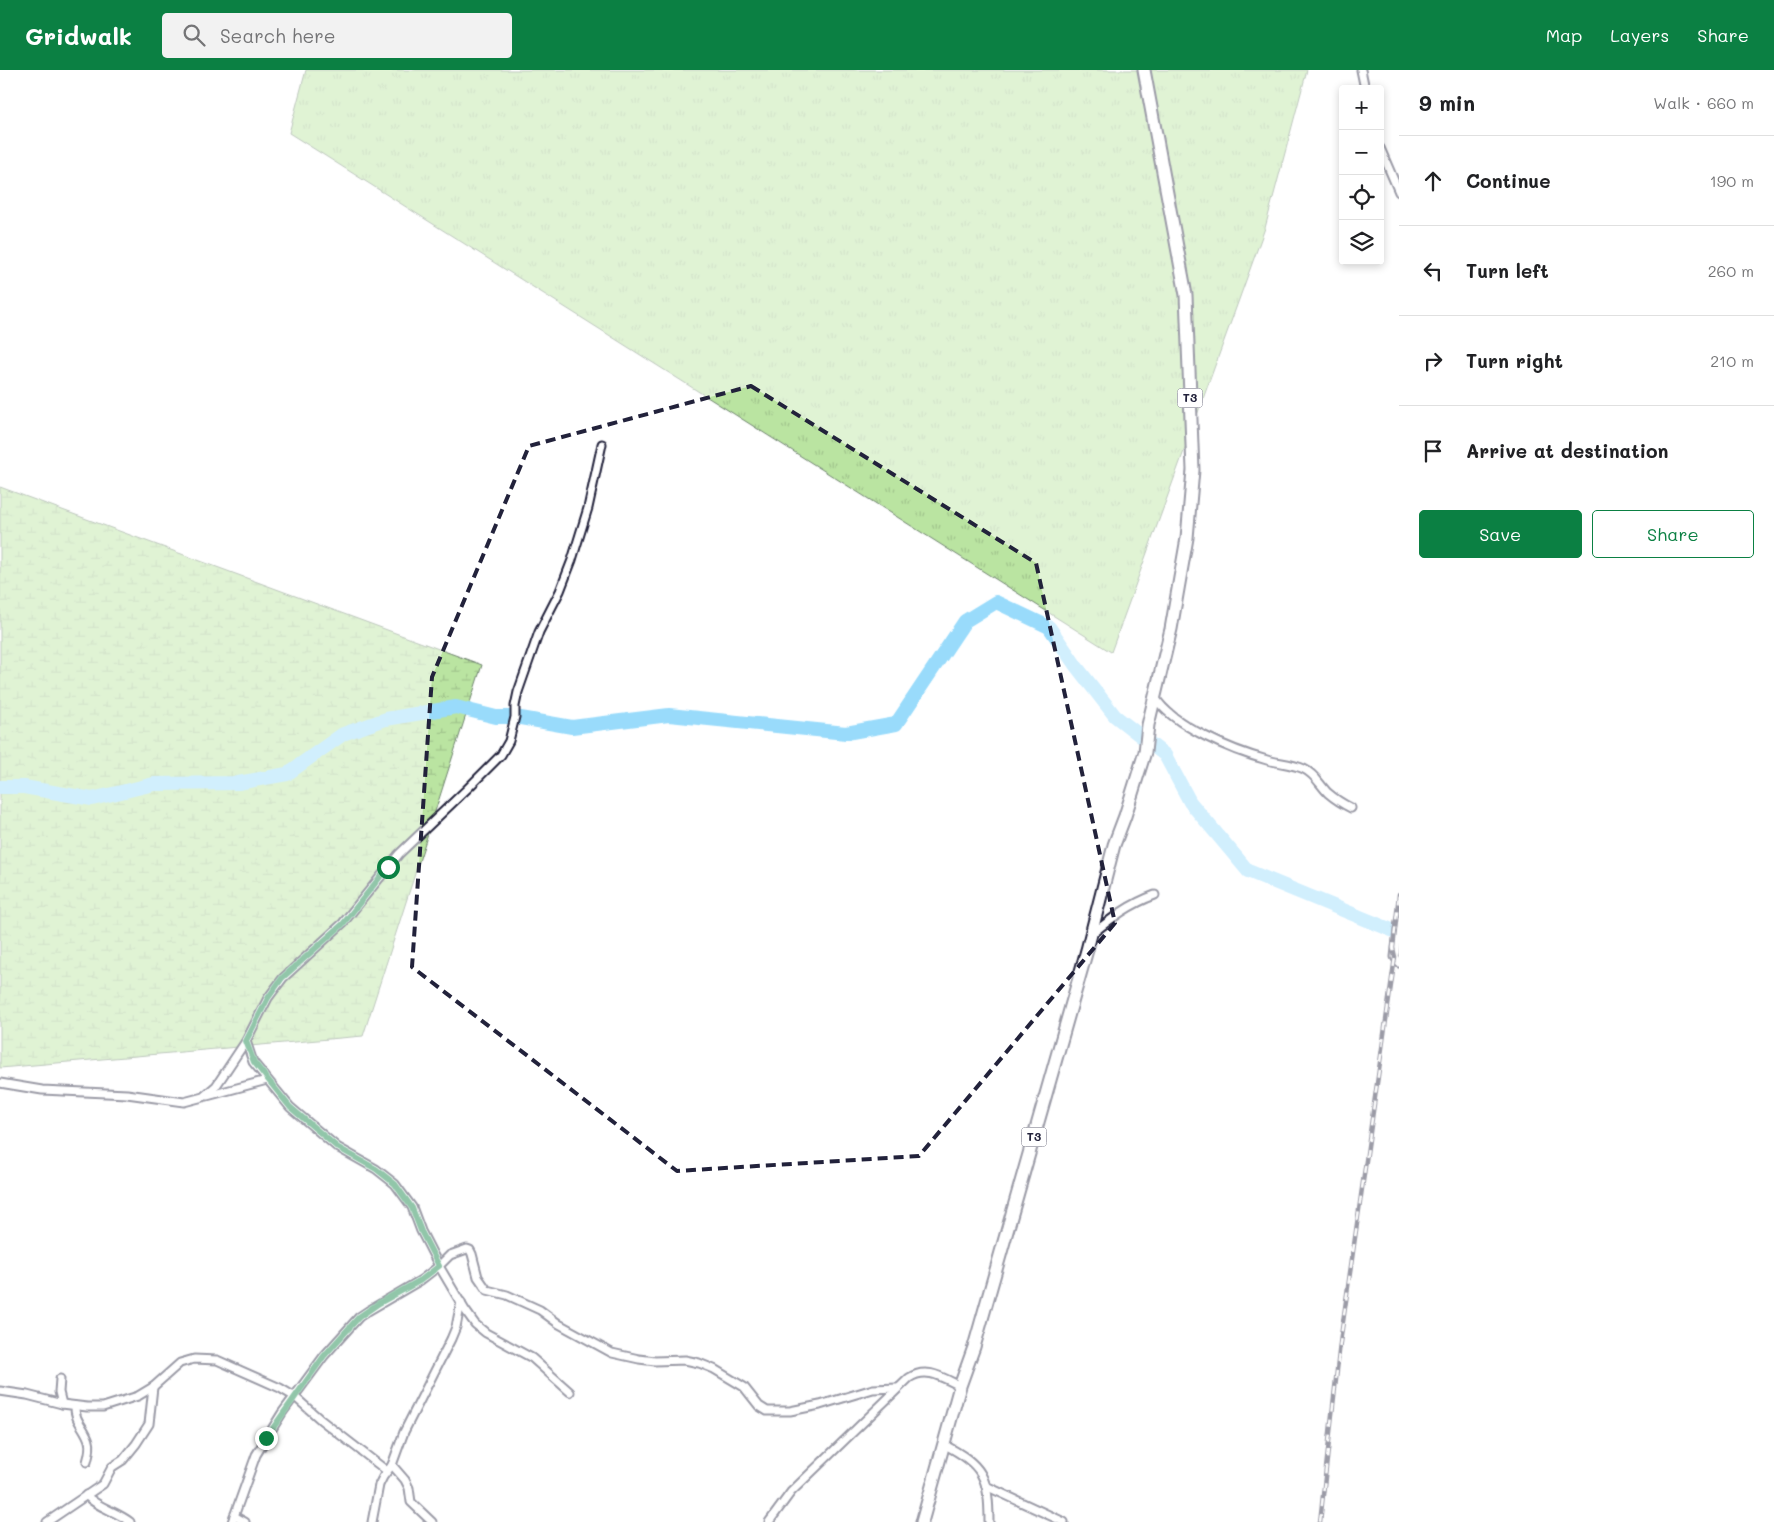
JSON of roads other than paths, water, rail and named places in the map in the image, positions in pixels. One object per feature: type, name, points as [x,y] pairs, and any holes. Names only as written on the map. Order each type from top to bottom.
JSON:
[{"type":"highway","name":"T3","points":[[922,1522],[1089,943],[1114,845],[1126,816],[1145,752],[1148,725],[1171,629],[1187,538],[1193,470],[1186,295],[1144,70]]},
{"type":"street","points":[[1361,70],[1364,85]]},
{"type":"street","points":[[1384,157],[1399,192]]},
{"type":"street","points":[[203,1098],[216,1086],[246,1041],[268,998],[282,978],[343,924],[399,854],[468,790],[501,755],[509,740],[516,717],[515,706],[518,692],[539,632],[566,576],[576,546],[588,508],[602,444]]},
{"type":"street","points":[[1154,696],[1160,706],[1170,714],[1220,743],[1243,753],[1305,770],[1329,794],[1351,808]]},
{"type":"street","points":[[1089,943],[1092,934],[1110,919],[1130,905],[1155,895]]},
{"type":"street","points":[[1399,921],[1395,958],[1399,962]]},
{"type":"street","points":[[246,1041],[254,1062],[290,1107],[337,1147],[376,1169],[395,1184],[412,1208],[421,1231],[439,1266],[475,1324],[486,1333],[532,1358],[570,1392]]},
{"type":"street","points":[[0,1083],[42,1090],[127,1094],[184,1102],[267,1080]]},
{"type":"street","points":[[245,1522],[233,1519],[256,1455],[282,1413],[324,1356],[359,1317],[379,1303],[421,1280],[450,1255],[467,1249],[472,1254],[480,1281],[487,1290],[507,1294],[540,1310],[559,1324],[612,1353],[639,1359],[685,1360],[714,1369],[744,1388],[759,1406],[767,1411],[790,1411],[873,1389],[897,1388]]},
{"type":"street","points":[[372,1522],[379,1485],[392,1465],[404,1432],[451,1339],[456,1327],[461,1302]]},
{"type":"street","points":[[0,1391],[28,1395],[75,1406],[102,1406],[132,1398],[153,1387],[180,1363],[194,1359],[218,1360],[280,1388],[295,1397],[328,1426],[387,1471]]},
{"type":"street","points":[[769,1522],[791,1492],[897,1388],[917,1373],[935,1374],[960,1386]]},
{"type":"street","points":[[60,1379],[59,1392],[62,1404]]},
{"type":"street","points":[[47,1522],[104,1484],[112,1467],[123,1460],[147,1427],[153,1387]]},
{"type":"street","points":[[75,1406],[75,1416],[90,1446],[88,1462]]},
{"type":"street","points":[[943,1444],[969,1460],[980,1472],[986,1486],[989,1522]]},
{"type":"street","points":[[392,1465],[405,1480],[409,1488],[411,1502],[432,1522]]},
{"type":"street","points":[[986,1486],[1064,1522]]},
{"type":"street","points":[[86,1495],[130,1522]]},
{"type":"waterway","points":[[0,787],[24,787],[92,799],[154,784],[238,783],[287,774],[343,734],[386,719],[456,707],[496,717],[515,717],[572,727],[669,715],[846,733],[896,724],[965,621],[996,602],[1049,627],[1076,666],[1115,716],[1165,755],[1190,802],[1248,871],[1399,933]]},
{"type":"railway","points":[[1320,1522],[1340,1343],[1395,957],[1393,948],[1399,894]]}]
